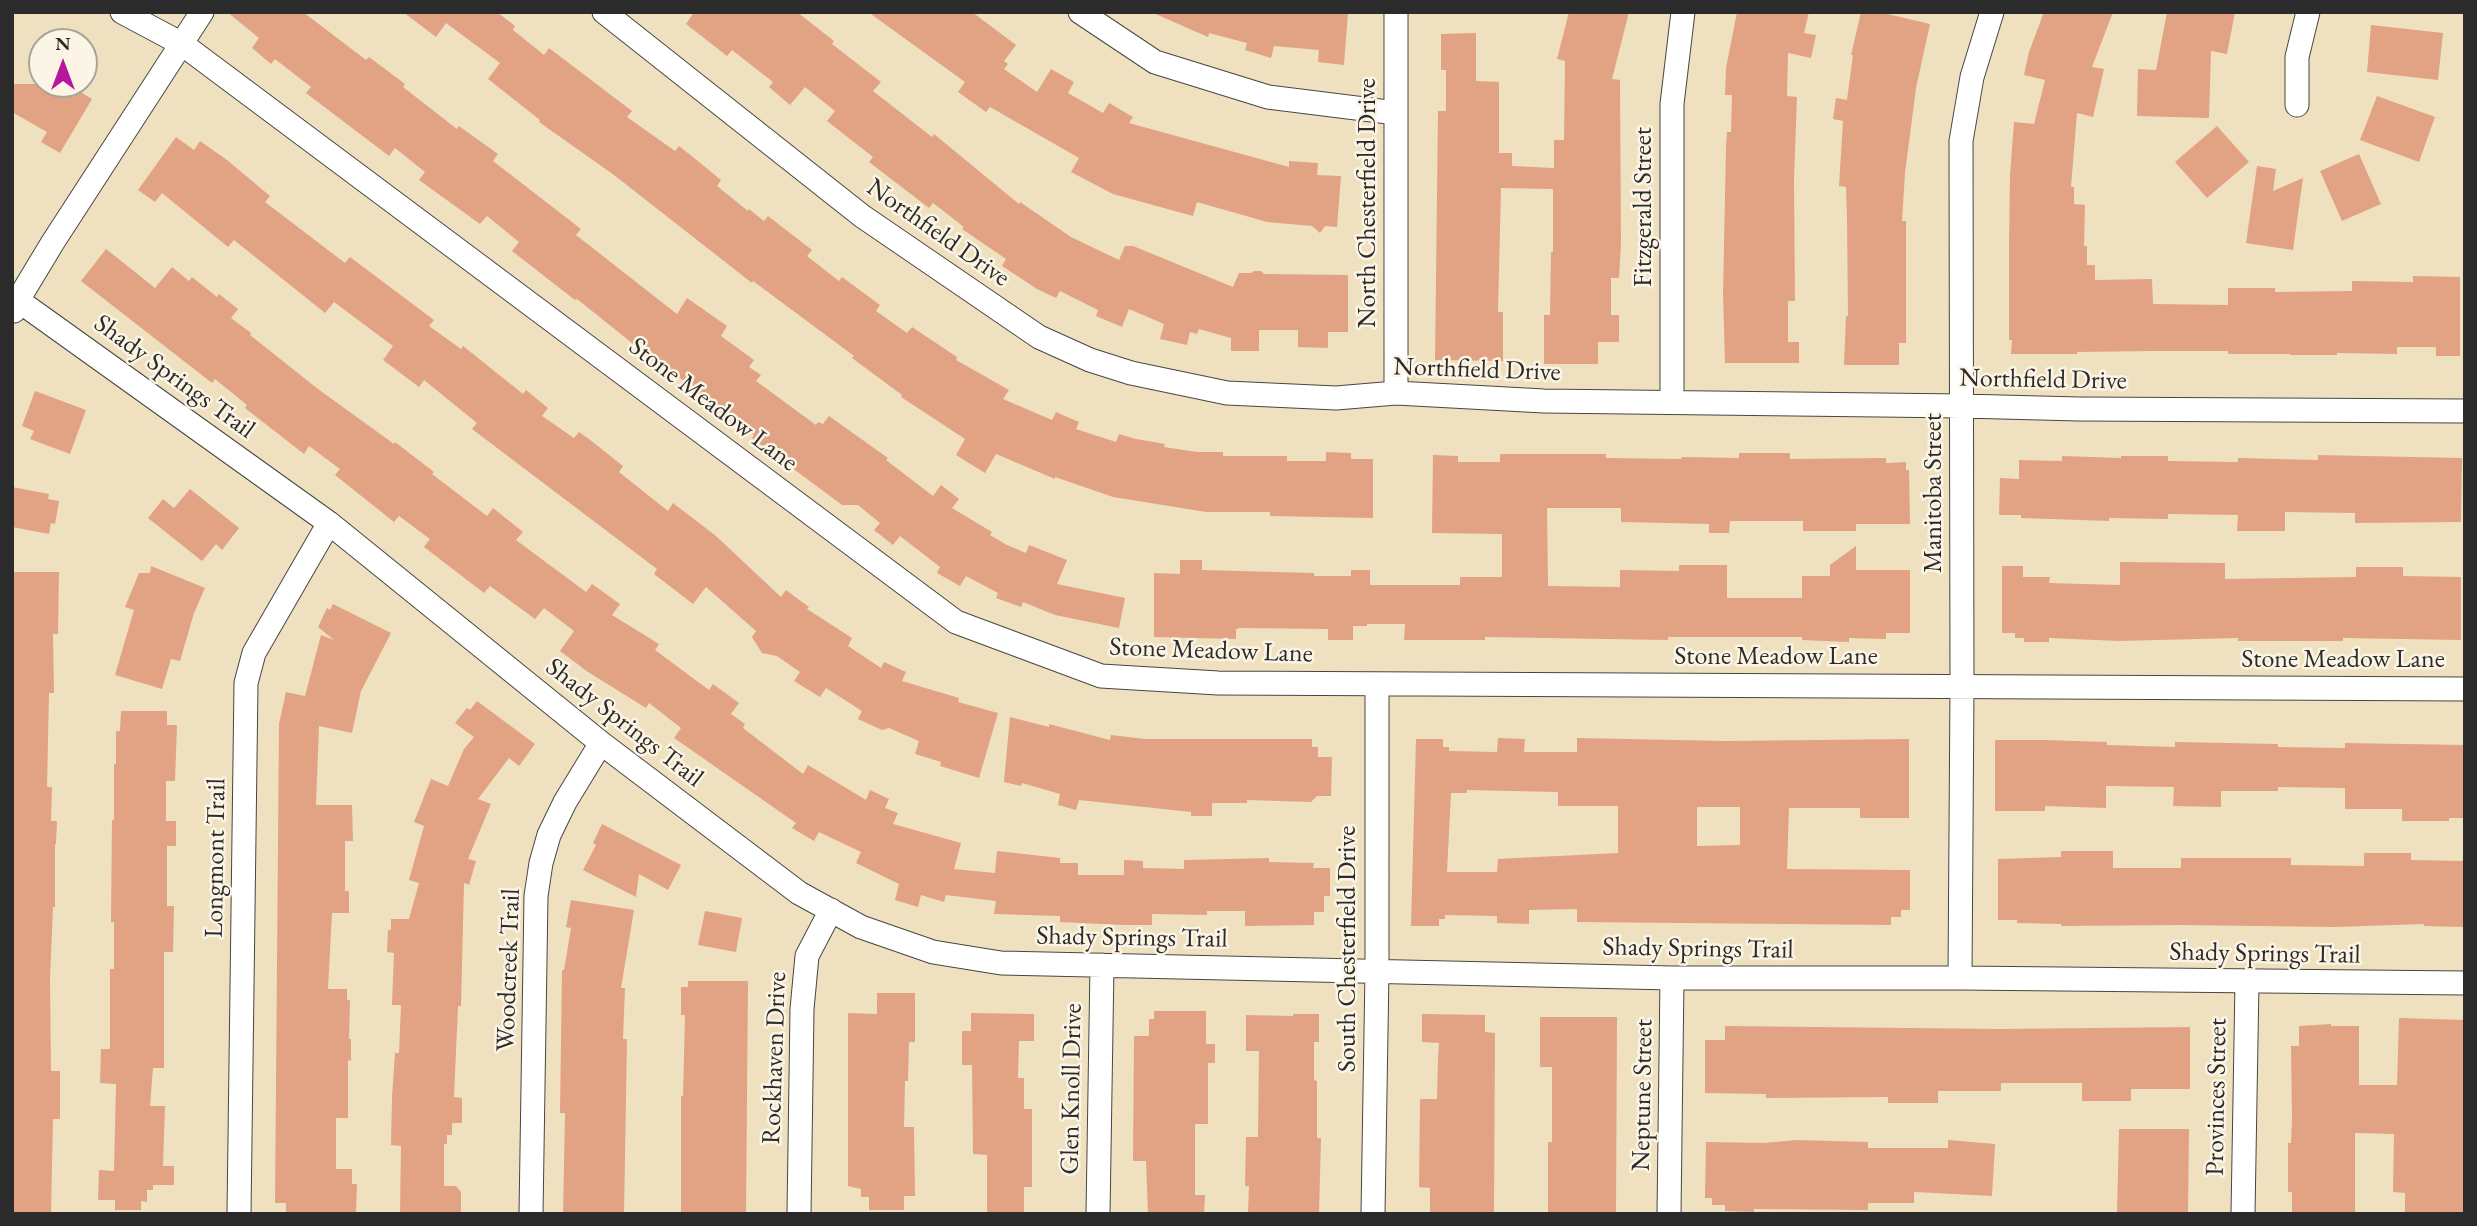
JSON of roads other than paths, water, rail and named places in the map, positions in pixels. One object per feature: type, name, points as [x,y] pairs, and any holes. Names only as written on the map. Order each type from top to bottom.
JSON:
[{"type":"street","name":"Stone Meadow Lane","points":[[122,12],[182,44],[956,622],[1101,676],[1218,683],[2465,689]]},
{"type":"street","points":[[14,303],[202,12]]},
{"type":"street","name":"Northfield Drive","points":[[604,12],[862,216],[1039,337],[1090,360],[1130,373],[1227,393],[1336,398],[1396,393],[1544,401],[2079,410],[2465,411]]},
{"type":"street","points":[[1080,12],[1155,62],[1268,97],[1396,113]]},
{"type":"street","name":"North Chesterfield Drive","points":[[1396,12],[1396,393]]},
{"type":"street","name":"Fitzgerald Street","points":[[1672,402],[1672,104],[1683,12]]},
{"type":"street","name":"Manitoba Street","points":[[1960,978],[1961,141],[1972,77],[1992,12]]},
{"type":"street","points":[[2297,105],[2297,57],[2308,12]]},
{"type":"street","name":"Shady Springs Trail","points":[[14,303],[328,523],[601,743],[799,893],[861,927],[933,952],[1001,963],[1672,978],[1960,978],[2465,984]]},
{"type":"street","name":"Longmont Trail","points":[[239,1214],[246,683],[254,653],[328,523]]},
{"type":"street","name":"South Chesterfield Drive","points":[[1373,1214],[1377,971],[1377,684]]},
{"type":"street","name":"Woodcreek Trail","points":[[531,1214],[536,896],[549,835],[565,802],[601,743]]},
{"type":"street","name":"Rockhaven Drive","points":[[799,1214],[802,1009],[807,956],[831,910]]},
{"type":"street","name":"Glen Knoll Drive","points":[[1098,1214],[1102,965]]},
{"type":"street","name":"Neptune Street","points":[[1669,1214],[1672,978]]},
{"type":"street","name":"Provinces Street","points":[[2243,1214],[2247,982]]}]
